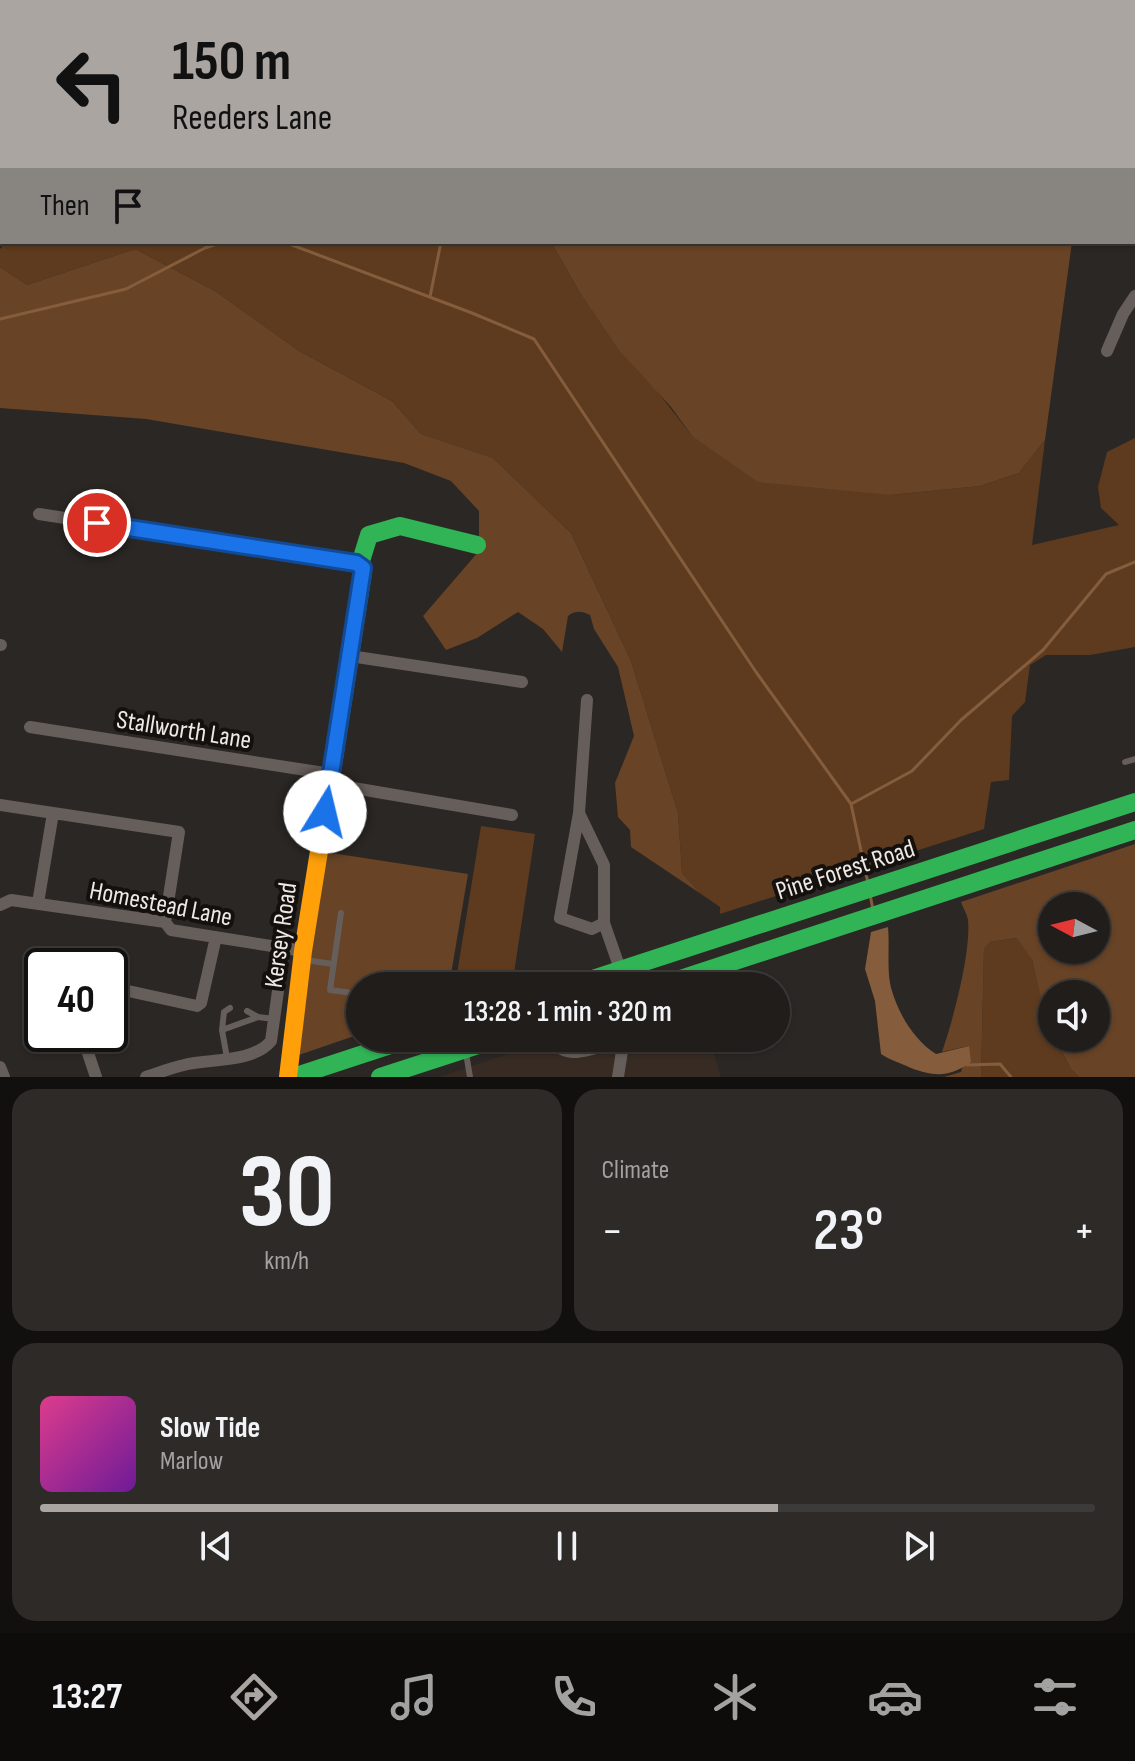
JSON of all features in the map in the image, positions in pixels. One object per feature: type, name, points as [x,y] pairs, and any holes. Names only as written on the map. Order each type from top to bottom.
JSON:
[{"type":"main road","name":"Kersey Road","points":[[290,1077],[302,955],[363,572],[360,564],[369,535],[400,526],[477,545]]},
{"type":"main road","name":"Pine Forest Road","points":[[639,972],[851,894],[1135,802]]},
{"type":"main road","name":"Pine Forest Road","points":[[702,972],[1135,830]]},
{"type":"main road","points":[[290,1077],[368,1052]]},
{"type":"main road","points":[[380,1077],[457,1052]]},
{"type":"street","points":[[1107,351],[1123,314],[1135,296]]},
{"type":"street","points":[[39,514],[360,564]]},
{"type":"street","points":[[350,656],[522,682]]},
{"type":"street","points":[[587,700],[579,813],[560,918],[592,929],[604,923]]},
{"type":"street","name":"Stallworth Lane","points":[[30,727],[331,779],[512,815]]},
{"type":"street","points":[[0,805],[179,832],[165,922]]},
{"type":"street","points":[[38,903],[53,813]]},
{"type":"street","points":[[579,813],[604,865],[604,923],[621,972]]},
{"type":"street","name":"Homestead Lane","points":[[6,902],[38,903],[165,922],[171,930],[284,948],[302,955]]},
{"type":"street","points":[[128,991],[197,1006],[201,1003],[216,937]]},
{"type":"street","points":[[146,1077],[189,1064],[265,1049],[271,1041],[284,948]]},
{"type":"street","points":[[88,1052],[96,1077]]},
{"type":"street","points":[[618,1077],[622,1052]]},
{"type":"street","points":[[0,1067],[4,1077]]},
{"type":"lane","points":[[1125,762],[1135,759]]},
{"type":"lane","points":[[341,913],[330,990],[346,992]]},
{"type":"lane","points":[[302,955],[333,964]]},
{"type":"lane","points":[[227,1058],[222,1030],[224,1012],[230,1008]]},
{"type":"lane","points":[[247,1011],[258,1017],[274,1019]]},
{"type":"lane","points":[[222,1030],[258,1017]]},
{"type":"lane","points":[[466,1052],[470,1077]]},
{"type":"lane","points":[[558,1052],[571,1056],[584,1052]]},
{"type":"shaded area","points":[[4,244],[552,244],[579,291],[692,436],[890,495],[980,486],[1019,473],[1045,440],[1032,545],[1119,525],[1101,508],[1098,487],[1107,452],[1135,438],[1135,647],[1090,655],[1046,655],[1030,665],[1025,702],[1012,716],[1009,780],[991,782],[984,829],[720,914],[720,907],[701,894],[682,873],[678,813],[631,661],[571,533],[493,458],[421,434],[392,401],[299,351],[215,291],[135,249],[27,285],[0,267],[0,249]]},
{"type":"shaded area","points":[[552,244],[1072,244],[1045,440],[1019,473],[980,486],[890,495],[758,482],[692,436],[671,407],[619,350]]},
{"type":"shaded area","points":[[135,249],[215,291],[299,351],[392,401],[421,434],[493,458],[571,533],[631,661],[678,813],[682,873],[701,894],[631,847],[630,830],[618,817],[615,783],[634,736],[618,667],[594,629],[590,615],[579,612],[568,616],[562,652],[543,629],[518,612],[477,638],[446,650],[423,616],[479,551],[479,511],[451,481],[404,463],[146,419],[0,408],[0,267],[27,285]]},
{"type":"shaded area","points":[[481,826],[535,834],[514,972],[457,972]]},
{"type":"shaded area","points":[[1135,844],[1135,1077],[1079,1077],[1062,1052],[1110,1052],[1110,980],[1038,980],[1038,985],[1032,960],[1017,938],[990,942],[984,949],[981,1077],[944,1077],[961,1072],[968,1046],[942,1052],[964,968],[968,920],[961,902]]},
{"type":"shaded area","points":[[325,852],[468,874],[451,972],[346,972],[346,1039],[296,1056]]},
{"type":"shaded area","points":[[888,927],[890,984],[903,1018],[921,1042],[936,1054],[969,1046],[971,1062],[963,1067],[949,1073],[928,1073],[881,1054],[875,1001],[865,969],[871,932]]},
{"type":"shaded area","points":[[1018,938],[1032,960],[1038,983],[1038,1052],[1062,1052],[1079,1077],[981,1077],[984,949],[990,942]]},
{"type":"shaded area","points":[[513,1052],[616,1052],[612,1077],[439,1077]]},
{"type":"shaded area","points":[[628,1052],[713,1052],[721,1077],[624,1077]]},
{"type":"waterway","points":[[0,319],[126,289],[217,244]]},
{"type":"waterway","points":[[289,244],[534,339],[756,672],[851,804],[868,883]]},
{"type":"waterway","points":[[430,297],[441,244]]},
{"type":"waterway","points":[[853,803],[912,771],[961,720],[1043,650],[1106,574],[1135,562]]},
{"type":"waterway","points":[[870,894],[873,910]]},
{"type":"waterway","points":[[967,1065],[1000,1064],[1011,1077]]},
{"type":"traffic: fast","points":[[336,745],[363,572],[360,564],[369,535],[400,526],[477,545]]},
{"type":"traffic: fast","points":[[614,972],[1135,802]]},
{"type":"traffic: fast","points":[[702,972],[1135,830]]},
{"type":"traffic: fast","points":[[293,1077],[369,1052]]},
{"type":"traffic: fast","points":[[380,1077],[457,1052]]},
{"type":"traffic: slow","points":[[288,1077],[303,951],[336,745]]},
{"type":"route","points":[[97,523],[360,564],[363,572],[325,812]]}]
